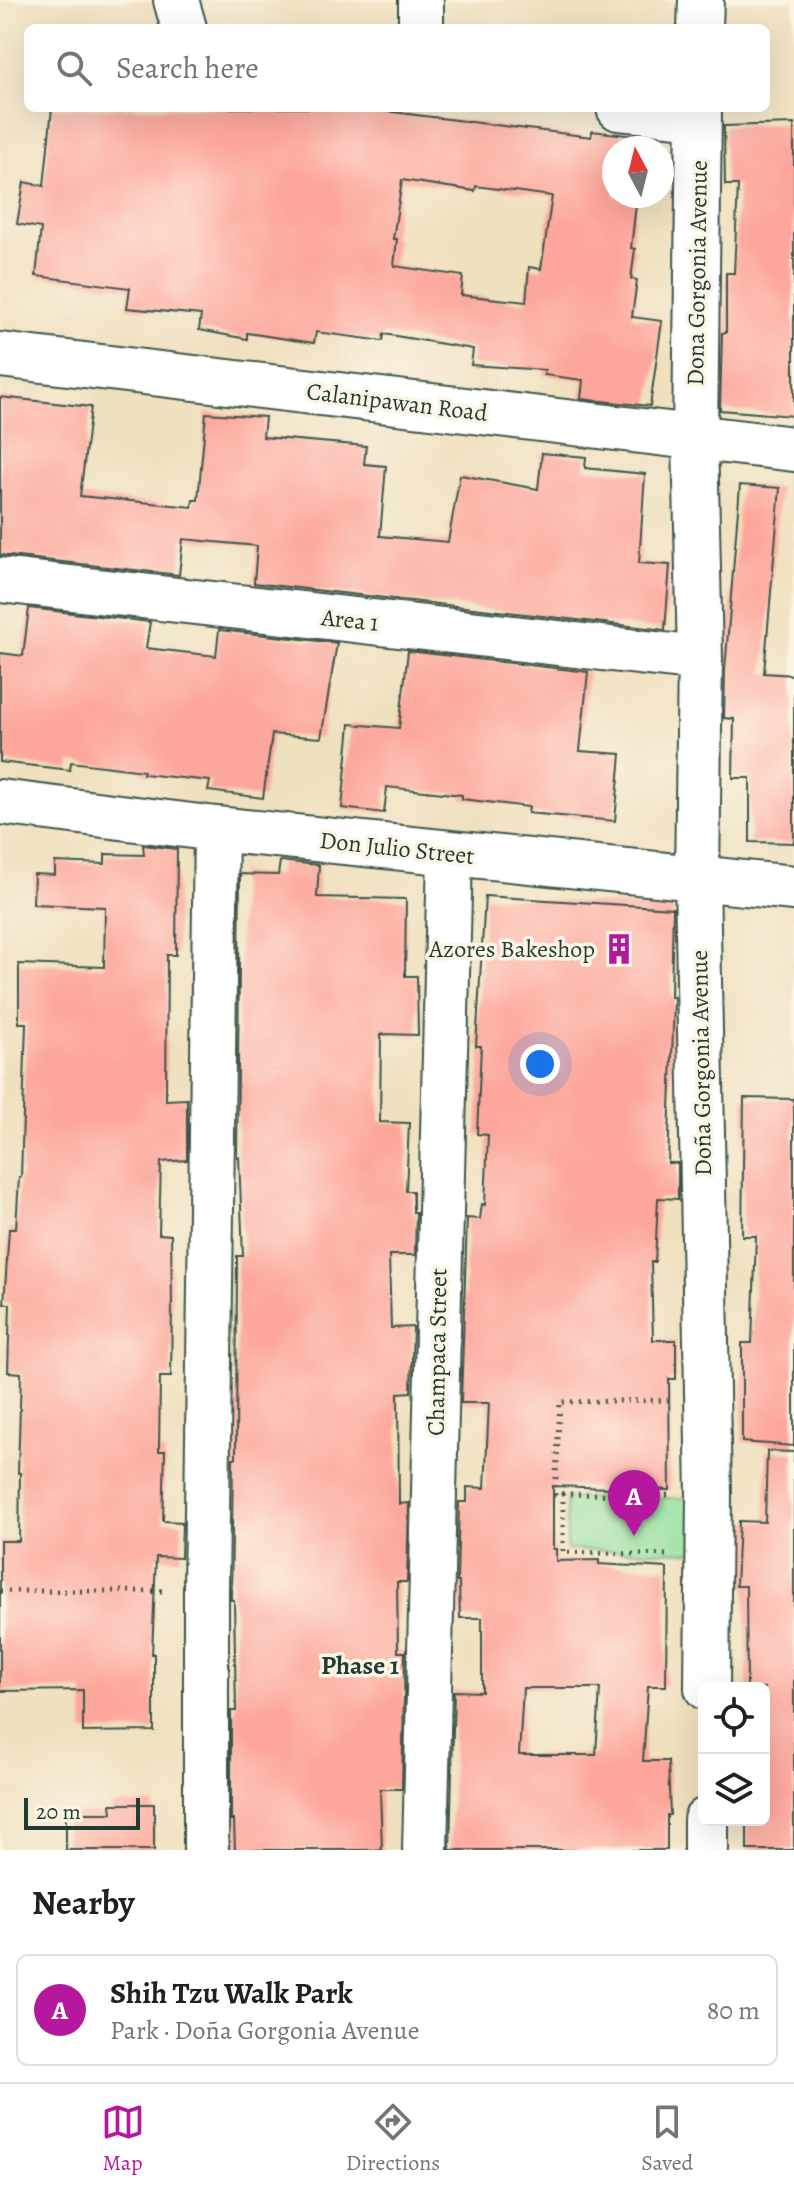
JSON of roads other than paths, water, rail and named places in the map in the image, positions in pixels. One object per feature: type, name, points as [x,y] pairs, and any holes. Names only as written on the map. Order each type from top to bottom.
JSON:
[{"type":"street","points":[[176,0],[183,24]]},
{"type":"street","points":[[421,0],[421,24]]},
{"type":"street","points":[[700,24],[701,0]]},
{"type":"street","name":"Dona Gorgonia Avenue","points":[[695,438],[699,112]]},
{"type":"street","name":"Calanipawan Road","points":[[0,355],[794,449]]},
{"type":"street","name":"Doña Gorgonia Avenue","points":[[695,438],[700,659],[697,877],[709,1495],[707,1682]]},
{"type":"street","name":"Area 1","points":[[0,580],[700,659]]},
{"type":"street","name":"Don Julio Street","points":[[0,802],[216,829],[794,888]]},
{"type":"street","points":[[206,1850],[206,1591],[216,829]]},
{"type":"street","name":"Champaca Street","points":[[425,1850],[450,854]]},
{"type":"street","points":[[706,1826],[706,1850]]},
{"type":"place","name":"Azores Bakeshop","points":[[619,949]]},
{"type":"place","name":"Shih Tzu Walk Park","points":[[634,1536]]},
{"type":"district","name":"Phase 1","points":[[360,1665]]}]
